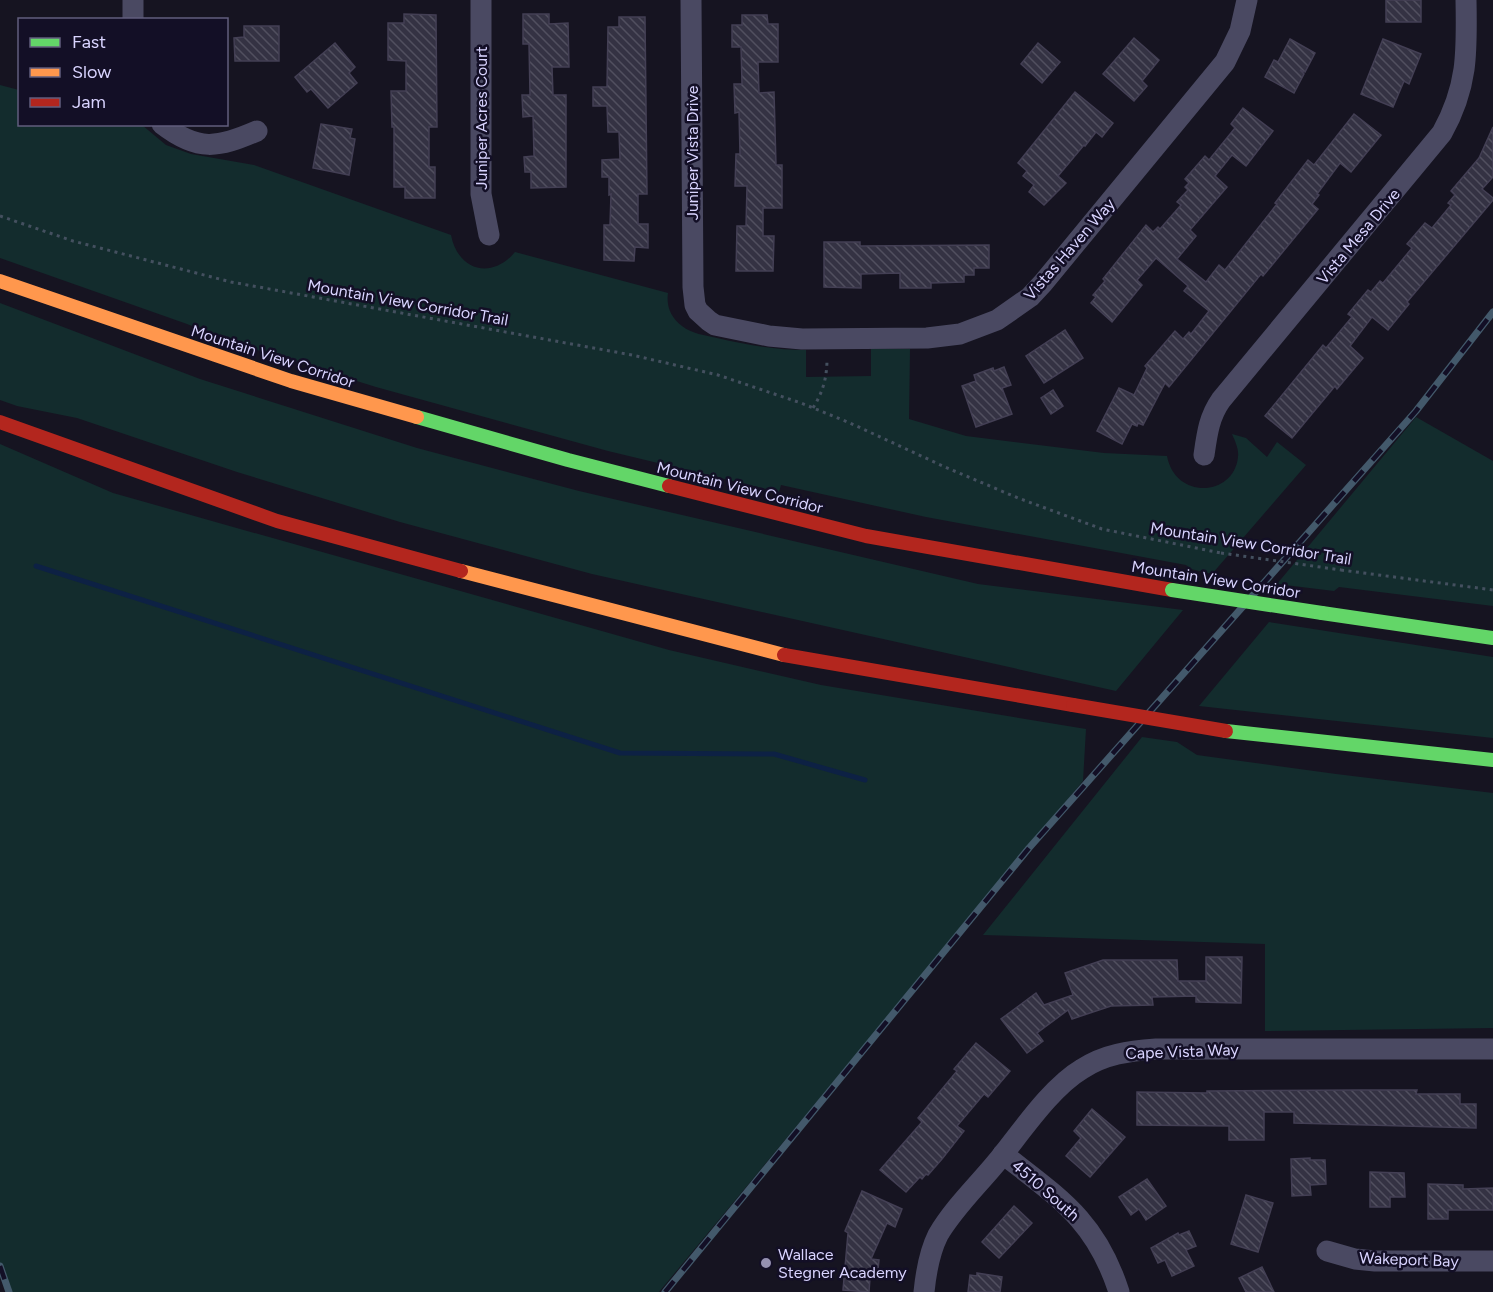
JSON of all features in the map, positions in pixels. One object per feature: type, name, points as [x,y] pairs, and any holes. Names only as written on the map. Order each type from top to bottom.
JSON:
[{"type":"highway","name":"Mountain View Corridor","points":[[0,281],[291,381],[568,460],[866,536],[1172,590],[1493,638]]},
{"type":"highway","points":[[6,424],[277,521],[546,595],[779,654],[1226,730],[1493,760]]},
{"type":"street","points":[[133,0],[133,18]]},
{"type":"street","name":"Juniper Acres Court","points":[[481,0],[481,194],[489,235]]},
{"type":"street","name":"Juniper Vista Drive","points":[[691,0],[695,305]]},
{"type":"street","name":"Vistas Haven Way","points":[[695,305],[703,317],[715,325],[779,338],[940,338],[960,334],[997,320],[1030,297],[1043,283],[1214,77],[1225,62],[1240,31],[1247,0]]},
{"type":"street","name":"Vista Mesa Drive","points":[[1204,454],[1209,423],[1221,400],[1442,133],[1457,103],[1465,71],[1466,0]]},
{"type":"street","points":[[165,126],[180,137],[203,145],[230,143],[257,131]]},
{"type":"street","name":"Cape Vista Way","points":[[924,1292],[927,1265],[945,1224],[1056,1090],[1067,1079],[1093,1062],[1123,1052],[1156,1049],[1493,1049]]},
{"type":"street","name":"4510 South","points":[[1004,1154],[1068,1205],[1082,1221],[1105,1256],[1119,1292]]},
{"type":"street","name":"Wakeport Bay","points":[[1327,1251],[1355,1259],[1375,1261],[1493,1261]]},
{"type":"path","name":"Mountain View Corridor Trail","points":[[1,216],[73,241],[231,282],[632,355],[718,375],[813,408],[1018,498],[1102,529],[1221,553],[1493,590]]},
{"type":"path","points":[[813,408],[819,399],[827,375]]},
{"type":"green space","points":[[0,85],[18,90],[18,126],[143,126],[166,145],[191,154],[254,165],[451,235],[461,257],[468,264],[477,268],[496,266],[506,261],[515,252],[668,293],[672,315],[678,323],[690,331],[750,345],[806,350],[806,377],[871,376],[871,349],[910,349],[909,419],[966,436],[1104,453],[1167,456],[1172,470],[1181,480],[1192,486],[1204,488],[1216,486],[1226,480],[1234,470],[1238,454],[1232,434],[1246,438],[1267,457],[1277,442],[1306,465],[1212,574],[1191,569],[1186,565],[926,517],[781,485],[779,492],[608,451],[376,387],[232,342],[0,258]]},
{"type":"green space","points":[[0,303],[200,379],[417,448],[579,491],[978,584],[1183,610],[1116,691],[592,574],[400,522],[237,472],[77,418],[17,406],[0,400]]},
{"type":"green space","points":[[1416,417],[1493,461],[1493,606],[1339,587],[1334,591],[1277,584]]},
{"type":"green space","points":[[0,444],[113,493],[669,650],[821,685],[1086,729],[1083,781],[659,1292],[10,1292],[0,1264]]},
{"type":"green space","points":[[1269,622],[1493,657],[1493,738],[1199,706]]},
{"type":"green space","points":[[1142,737],[1177,742],[1197,755],[1493,793],[1493,1028],[1265,1031],[1265,944],[983,935]]},
{"type":"building","points":[[1386,0],[1421,0],[1421,22],[1386,22]]},
{"type":"building","points":[[404,14],[436,15],[437,127],[429,127],[429,167],[435,167],[435,198],[405,198],[405,187],[394,187],[394,127],[392,127],[391,91],[406,91],[406,61],[388,60],[388,23],[404,23]]},
{"type":"building","points":[[523,14],[549,14],[549,24],[568,23],[569,67],[552,67],[553,95],[566,95],[566,187],[531,188],[531,172],[525,172],[524,157],[534,156],[533,116],[523,117],[522,95],[530,95],[529,44],[523,44]]},
{"type":"building","points":[[742,15],[767,15],[768,24],[778,24],[778,62],[758,62],[759,93],[774,92],[776,165],[782,165],[782,208],[763,208],[763,236],[774,236],[773,271],[736,271],[737,226],[746,226],[747,186],[735,186],[736,154],[740,154],[739,112],[735,113],[734,84],[742,84],[741,47],[732,47],[732,25],[742,25]]},
{"type":"building","points":[[619,17],[645,17],[647,194],[638,194],[638,224],[648,224],[648,248],[635,247],[634,261],[604,260],[604,225],[610,225],[611,194],[609,195],[609,177],[602,177],[602,160],[620,159],[619,132],[608,132],[607,106],[593,106],[593,87],[607,87],[608,27],[619,27]]},
{"type":"building","points":[[244,26],[279,26],[279,61],[235,61],[234,38],[244,37]]},
{"type":"building","points":[[1134,38],[1159,60],[1142,81],[1147,86],[1134,101],[1103,74]]},
{"type":"building","points":[[1290,39],[1315,53],[1305,72],[1300,70],[1304,74],[1294,93],[1265,77],[1274,60],[1278,62]]},
{"type":"building","points":[[1383,39],[1421,54],[1409,84],[1404,81],[1393,107],[1361,94]]},
{"type":"building","points":[[335,43],[355,67],[349,73],[357,83],[328,108],[311,89],[307,92],[295,77]]},
{"type":"building","points":[[1038,43],[1060,62],[1042,83],[1021,64]]},
{"type":"building","points":[[1075,92],[1113,123],[1102,137],[1096,132],[1084,145],[1058,176],[1066,183],[1044,205],[1029,192],[1034,185],[1023,176],[1027,171],[1018,163]]},
{"type":"building","points":[[1243,108],[1273,131],[1246,166],[1232,155],[1215,176],[1227,187],[1190,230],[1196,236],[1177,259],[1206,282],[1219,265],[1225,270],[1308,160],[1314,165],[1354,114],[1381,135],[1351,172],[1340,163],[1312,204],[1318,209],[1263,276],[1261,274],[1169,387],[1165,383],[1143,425],[1132,424],[1122,444],[1097,431],[1119,388],[1134,395],[1147,368],[1145,366],[1175,331],[1183,339],[1189,332],[1191,334],[1209,311],[1184,291],[1188,286],[1156,258],[1137,280],[1142,285],[1112,322],[1091,303],[1096,297],[1093,295],[1146,225],[1153,232],[1158,227],[1160,229],[1181,205],[1177,202],[1188,190],[1185,187],[1189,183],[1185,179],[1205,156],[1209,160],[1235,128],[1231,124]]},
{"type":"building","points":[[321,124],[352,129],[350,138],[355,139],[349,175],[313,168]]},
{"type":"building","points":[[1493,127],[1493,177],[1482,189],[1493,200],[1407,302],[1409,304],[1388,330],[1372,317],[1350,346],[1363,358],[1337,389],[1335,386],[1292,438],[1265,416],[1323,345],[1326,348],[1352,317],[1348,314],[1368,290],[1371,292],[1380,281],[1383,283],[1412,248],[1407,244],[1425,223],[1432,228],[1451,205],[1448,203],[1455,195],[1451,191],[1479,158]]},
{"type":"building","points":[[824,242],[860,242],[860,246],[989,245],[989,268],[974,268],[974,275],[964,275],[964,282],[931,283],[931,288],[900,288],[900,273],[861,274],[861,288],[824,287]]},
{"type":"building","points":[[1065,330],[1083,358],[1044,383],[1026,356]]},
{"type":"building","points":[[1004,367],[1011,385],[1002,388],[1012,414],[976,427],[962,386],[976,381],[974,375],[993,368],[994,371]]},
{"type":"building","points":[[1053,390],[1063,406],[1051,414],[1041,398]]},
{"type":"building","points":[[1206,957],[1242,957],[1241,1003],[1196,1002],[1196,996],[1152,997],[1153,1005],[1111,1006],[1072,1019],[1068,1010],[1037,1033],[1043,1041],[1027,1053],[1001,1019],[1036,993],[1044,1005],[1073,995],[1065,973],[1103,960],[1177,960],[1178,981],[1206,981]]},
{"type":"building","points":[[976,1043],[1010,1071],[988,1097],[984,1094],[957,1126],[964,1131],[942,1159],[928,1175],[926,1174],[922,1179],[920,1177],[906,1192],[880,1170],[922,1122],[918,1118],[957,1071],[954,1069]]},
{"type":"building","points":[[1417,1090],[1416,1094],[1460,1094],[1460,1104],[1476,1104],[1476,1128],[1294,1123],[1294,1112],[1264,1112],[1264,1140],[1229,1140],[1229,1126],[1137,1125],[1137,1092]]},
{"type":"building","points":[[1092,1109],[1125,1137],[1090,1177],[1066,1156],[1081,1138],[1074,1131]]},
{"type":"building","points":[[1310,1158],[1310,1160],[1325,1160],[1326,1184],[1310,1185],[1311,1195],[1292,1196],[1291,1159]]},
{"type":"building","points":[[1370,1172],[1404,1173],[1405,1197],[1390,1197],[1390,1207],[1370,1207]]},
{"type":"building","points":[[1147,1179],[1166,1206],[1146,1220],[1139,1209],[1131,1215],[1119,1197]]},
{"type":"building","points":[[1428,1184],[1463,1185],[1463,1189],[1493,1188],[1493,1210],[1448,1210],[1448,1219],[1428,1219]]},
{"type":"building","points":[[862,1191],[902,1209],[895,1227],[887,1223],[871,1259],[879,1260],[877,1279],[870,1278],[869,1292],[843,1290],[848,1233],[845,1231]]},
{"type":"building","points":[[1246,1195],[1273,1203],[1258,1252],[1231,1244]]},
{"type":"building","points":[[1014,1206],[1032,1223],[999,1258],[982,1242]]},
{"type":"building","points":[[1189,1231],[1196,1246],[1186,1250],[1194,1266],[1172,1276],[1165,1260],[1158,1263],[1151,1248],[1178,1233],[1179,1235]]},
{"type":"building","points":[[1262,1267],[1274,1292],[1246,1292],[1239,1278]]},
{"type":"building","points":[[977,1273],[1002,1277],[1000,1292],[968,1292],[970,1275],[977,1276]]},
{"type":"waterway","points":[[36,566],[620,753],[774,754],[865,780]]},
{"type":"railway","points":[[665,1292],[1029,848],[1416,411],[1493,312]]},
{"type":"railway","points":[[0,1266],[9,1292]]},
{"type":"traffic: fast","points":[[417,417],[669,486]]},
{"type":"traffic: fast","points":[[1172,590],[1322,613]]},
{"type":"traffic: fast","points":[[1322,613],[1493,638]]},
{"type":"traffic: fast","points":[[1226,731],[1493,760]]},
{"type":"traffic: slow","points":[[0,281],[291,381],[417,417]]},
{"type":"traffic: slow","points":[[461,571],[784,655]]},
{"type":"traffic: jam","points":[[0,422],[277,521],[461,571]]},
{"type":"traffic: jam","points":[[669,486],[866,536],[1172,590]]},
{"type":"traffic: jam","points":[[784,655],[1073,705]]},
{"type":"traffic: jam","points":[[1073,705],[1226,731]]},
{"type":"place","name":"Wallace Stegner Academy","points":[[766,1263]]}]
